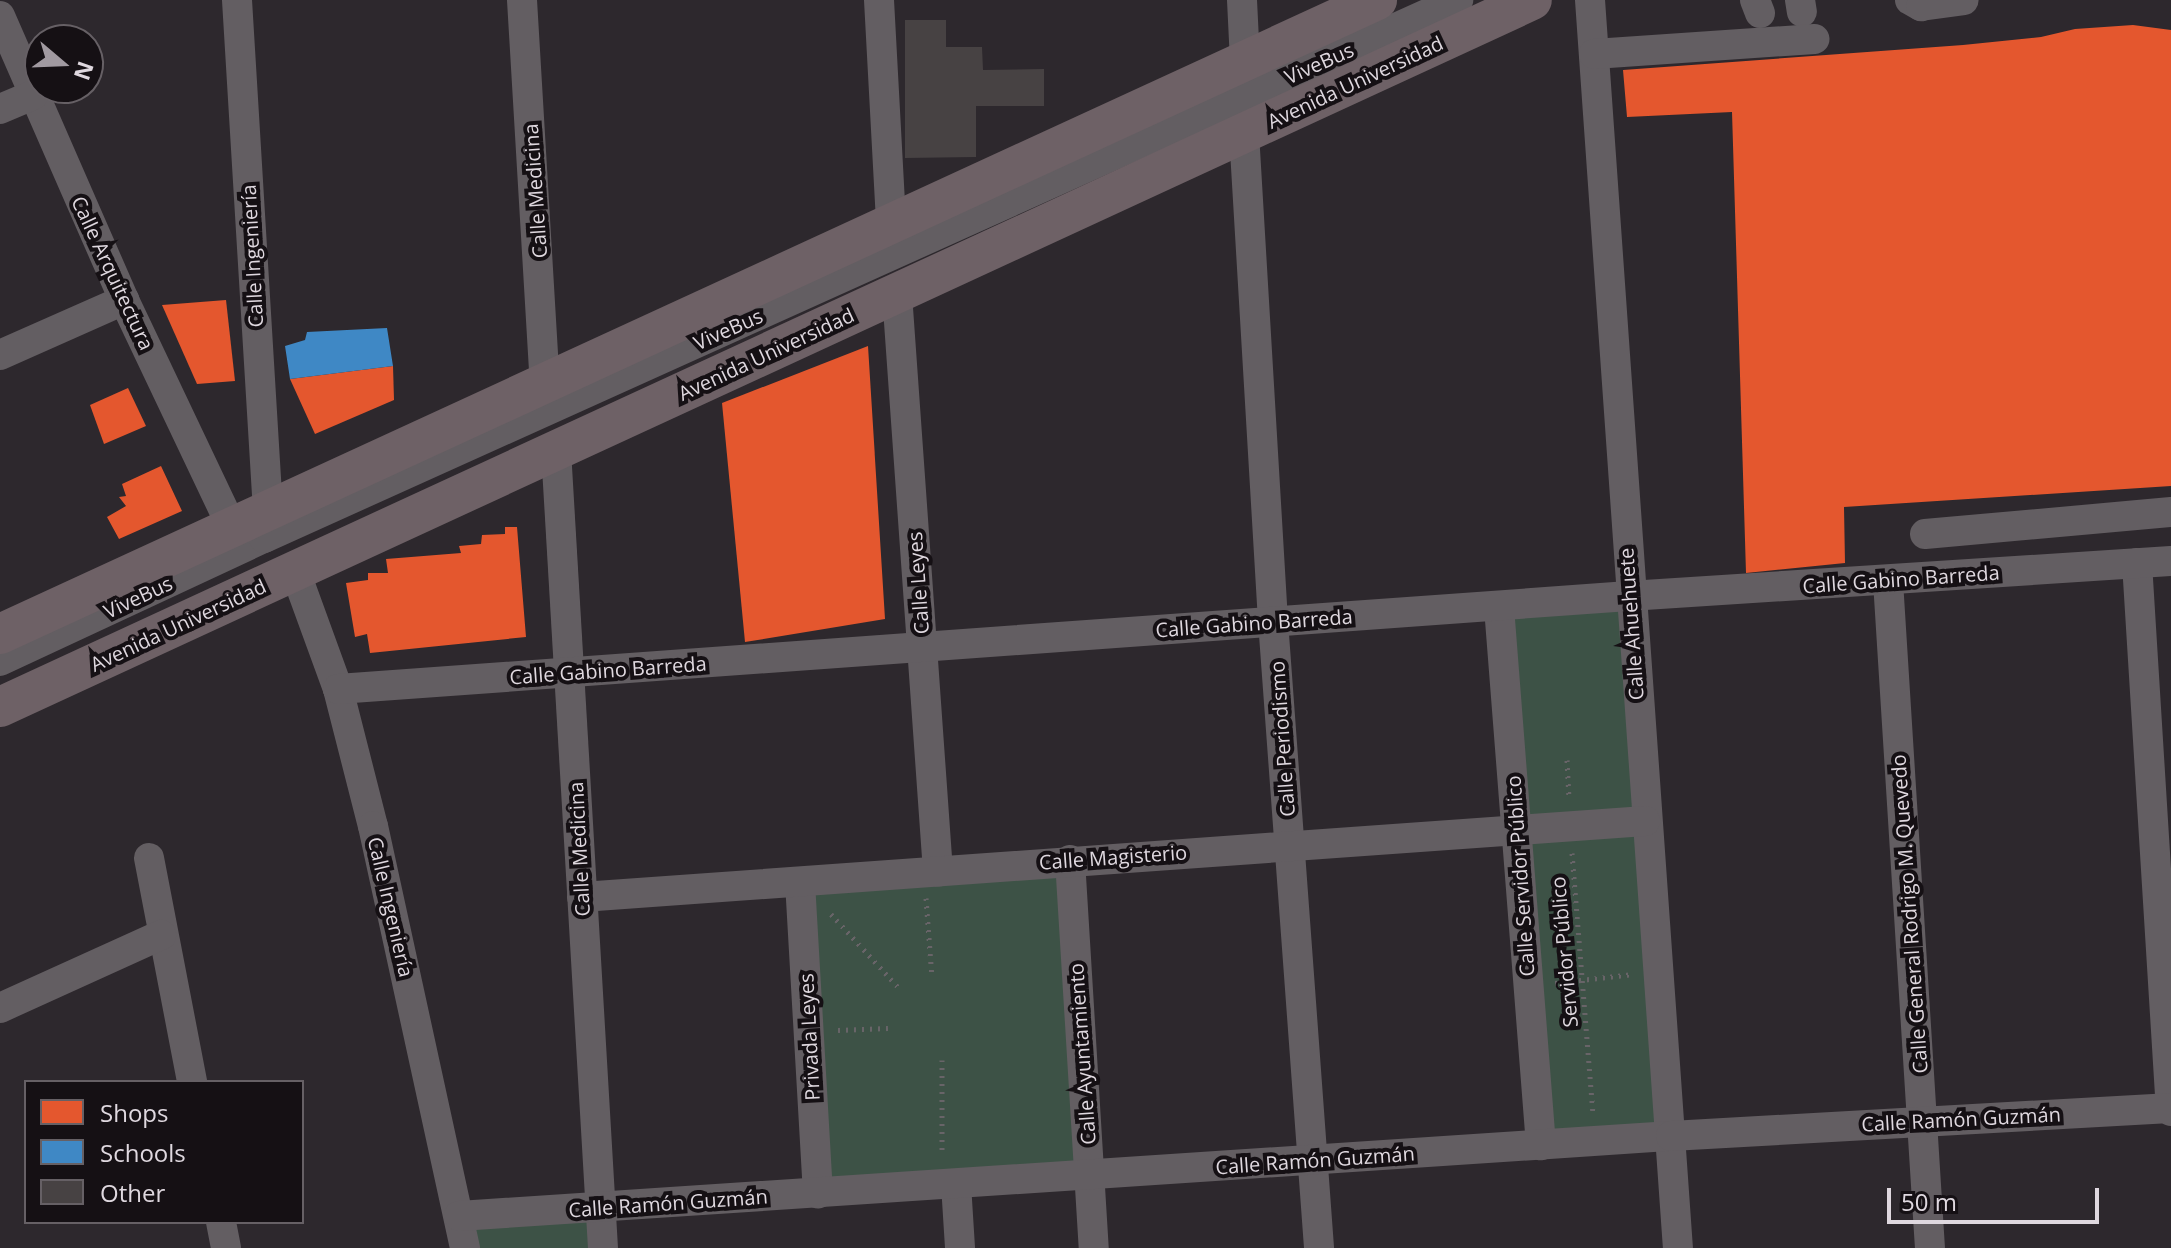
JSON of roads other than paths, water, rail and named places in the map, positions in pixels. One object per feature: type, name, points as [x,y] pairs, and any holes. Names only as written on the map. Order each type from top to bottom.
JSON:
[{"type":"main road","points":[[0,634],[891,221],[1377,0]]},
{"type":"main road","name":"Avenida Universidad","points":[[0,707],[1532,0]]},
{"type":"street","name":"Calle Ingeniería","points":[[237,0],[250,519]]},
{"type":"street","name":"Calle Medicina","points":[[522,0],[545,382]]},
{"type":"street","points":[[879,0],[891,221]]},
{"type":"street","points":[[1242,0],[1245,61]]},
{"type":"street","name":"ViveBus","points":[[0,661],[1458,0]]},
{"type":"street","name":"Calle Ahuehuete","points":[[1590,0],[1629,596],[1678,1248]]},
{"type":"street","points":[[1910,0],[1921,6],[1964,0]]},
{"type":"street","name":"Calle Arquitectura","points":[[0,16],[24,73]]},
{"type":"street","points":[[1594,54],[1806,17]]},
{"type":"street","points":[[0,109],[24,99]]},
{"type":"street","name":"Calle Arquitectura","points":[[37,104],[124,300],[250,519]]},
{"type":"street","name":"Calle Periodismo","points":[[1244,133],[1273,621],[1319,1248]]},
{"type":"street","name":"Calle Leyes","points":[[897,294],[923,648],[931,872]]},
{"type":"street","points":[[0,355],[124,300]]},
{"type":"street","name":"Calle Medicina","points":[[556,450],[603,1248]]},
{"type":"street","points":[[1925,534],[2171,512]]},
{"type":"street","name":"Calle Gabino Barreda","points":[[338,689],[1629,596],[2171,561]]},
{"type":"street","points":[[2137,563],[2171,1109]]},
{"type":"street","name":"Calle Ingeniería","points":[[295,571],[338,689],[398,934],[465,1248]]},
{"type":"street","name":"Calle General Rodrigo M. Quevedo","points":[[1888,581],[1930,1248]]},
{"type":"street","name":"Calle Servidor Público","points":[[1499,607],[1541,1145]]},
{"type":"street","name":"Calle Magisterio","points":[[582,897],[1645,821]]},
{"type":"street","points":[[149,858],[161,935],[192,1080]]},
{"type":"street","name":"Calle Ayuntamiento","points":[[1070,860],[1094,1248]]},
{"type":"street","name":"Privada Leyes","points":[[800,882],[818,1193]]},
{"type":"street","points":[[0,1008],[161,935]]},
{"type":"street","name":"Calle Ramón Guzmán","points":[[459,1216],[1922,1120],[2171,1109]]},
{"type":"street","points":[[949,1185],[960,1248]]},
{"type":"street","points":[[221,1224],[226,1248]]}]
